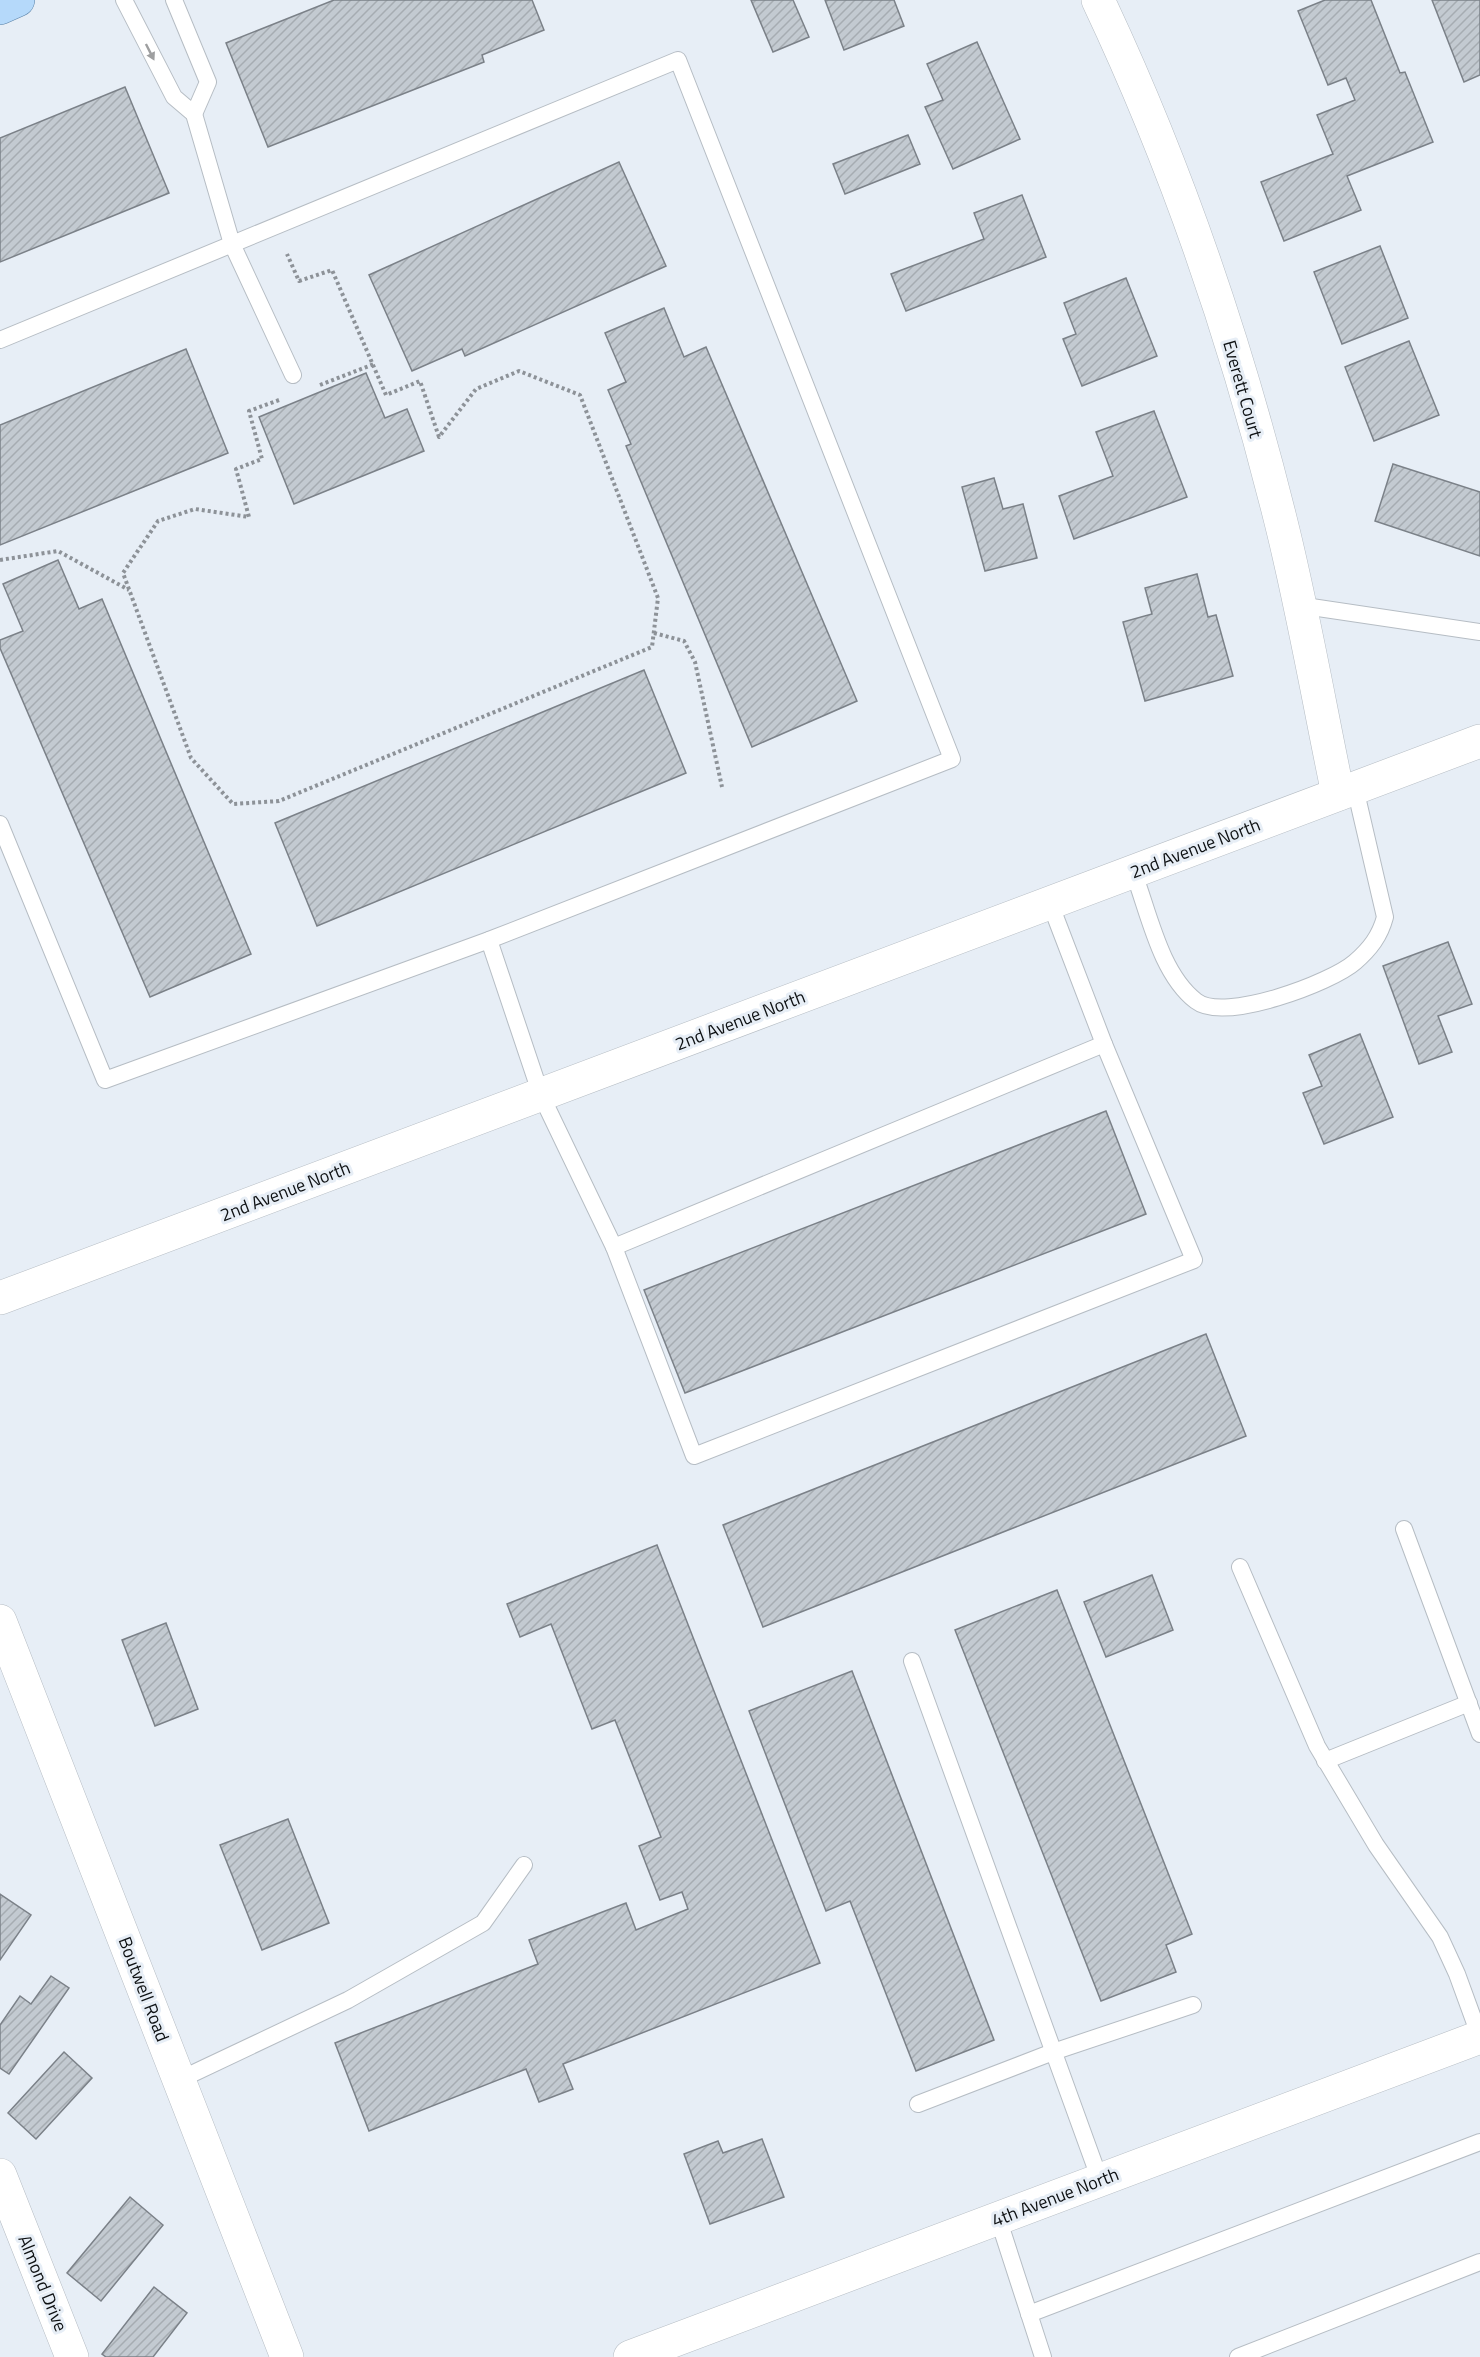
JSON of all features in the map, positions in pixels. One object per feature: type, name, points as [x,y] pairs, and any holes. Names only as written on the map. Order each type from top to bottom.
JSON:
[{"type":"main road","points":[[0,8],[18,0]]},
{"type":"street","name":"Everett Court","points":[[1098,0],[1122,51],[1184,204],[1236,360],[1280,519],[1298,606],[1346,791]]},
{"type":"street","name":"2nd Avenue North","points":[[0,1298],[1480,741]]},
{"type":"street","name":"Boutwell Road","points":[[0,1621],[287,2357]]},
{"type":"street","name":"4th Avenue North","points":[[630,2357],[1480,2037]]},
{"type":"street","name":"Almond Drive","points":[[0,2175],[72,2357]]},
{"type":"lane","points":[[124,0],[174,97],[194,114],[232,244],[293,375]]},
{"type":"lane","points":[[174,0],[208,82],[194,114]]},
{"type":"lane","points":[[0,340],[678,60],[952,759],[489,940],[105,1080],[0,824]]},
{"type":"lane","points":[[1298,606],[1480,632]]},
{"type":"lane","points":[[1133,871],[1161,949],[1179,984],[1199,1004],[1235,1008],[1306,989],[1353,963],[1381,934],[1385,917],[1346,791]]},
{"type":"lane","points":[[489,940],[541,1095],[614,1247],[694,1456],[1194,1260],[1104,1044],[1050,903]]},
{"type":"lane","points":[[614,1247],[1104,1044]]},
{"type":"lane","points":[[1404,1529],[1480,1734]]},
{"type":"lane","points":[[1240,1567],[1325,1761],[1376,1845],[1440,1937],[1457,1974],[1480,2037]]},
{"type":"lane","points":[[912,1661],[1100,2180]]},
{"type":"lane","points":[[1325,1761],[1469,1703]]},
{"type":"lane","points":[[179,2080],[348,2000],[483,1923],[524,1865]]},
{"type":"lane","points":[[918,2104],[1053,2052],[1192,2005]]},
{"type":"lane","points":[[1029,2314],[1480,2142]]},
{"type":"lane","points":[[998,2218],[1043,2357]]},
{"type":"lane","points":[[1239,2357],[1480,2262]]},
{"type":"path","points":[[280,400],[249,411],[262,459],[236,469],[249,517],[195,509],[158,521],[123,573],[191,758],[232,804],[279,801],[652,647],[658,598],[580,395],[519,371],[476,389],[439,437],[420,381],[386,395],[332,270],[299,281],[284,248]]},
{"type":"path","points":[[311,388],[374,364]]},
{"type":"path","points":[[0,560],[58,551],[130,590]]},
{"type":"path","points":[[654,633],[684,641],[695,662],[722,787]]},
{"type":"building","points":[[334,0],[532,0],[544,30],[482,55],[484,62],[268,147],[226,43]]},
{"type":"building","points":[[751,0],[793,0],[809,37],[773,52]]},
{"type":"building","points":[[825,0],[894,0],[904,26],[844,50]]},
{"type":"building","points":[[1325,0],[1371,0],[1400,73],[1405,72],[1433,142],[1347,176],[1361,210],[1284,241],[1261,182],[1333,154],[1317,115],[1355,100],[1346,78],[1328,85],[1298,11]]},
{"type":"building","points":[[1432,0],[1480,0],[1480,75],[1464,82]]},
{"type":"building","points":[[977,42],[1020,139],[953,169],[925,107],[943,100],[927,64]]},
{"type":"building","points":[[125,87],[169,193],[0,262],[0,138]]},
{"type":"building","points":[[908,135],[920,164],[845,194],[833,164]]},
{"type":"building","points":[[619,162],[666,266],[465,356],[462,349],[412,371],[369,275]]},
{"type":"building","points":[[1022,195],[1046,257],[906,311],[891,274],[984,239],[974,213]]},
{"type":"building","points":[[1380,246],[1408,318],[1342,344],[1314,272]]},
{"type":"building","points":[[1126,278],[1157,356],[1082,386],[1063,339],[1076,334],[1064,303]]},
{"type":"building","points":[[664,308],[684,357],[706,347],[857,701],[752,747],[626,446],[631,444],[608,390],[626,382],[605,333]]},
{"type":"building","points":[[1409,341],[1439,415],[1374,441],[1345,367]]},
{"type":"building","points":[[186,349],[228,453],[0,545],[0,425]]},
{"type":"building","points":[[366,373],[385,418],[407,409],[424,451],[294,504],[259,417]]},
{"type":"building","points":[[1154,411],[1187,497],[1074,539],[1059,496],[1113,476],[1096,432]]},
{"type":"building","points":[[1393,464],[1480,492],[1480,556],[1375,521]]},
{"type":"building","points":[[994,478],[1003,509],[1023,504],[1037,558],[985,571],[962,487]]},
{"type":"building","points":[[58,560],[79,609],[102,599],[251,954],[150,997],[0,648],[0,640],[23,631],[3,584]]},
{"type":"building","points":[[1197,574],[1208,617],[1216,615],[1233,676],[1145,701],[1123,622],[1152,614],[1145,588]]},
{"type":"building","points":[[644,670],[686,773],[317,926],[275,823]]},
{"type":"building","points":[[1448,942],[1472,1004],[1438,1016],[1452,1052],[1419,1064],[1383,966]]},
{"type":"building","points":[[1360,1034],[1393,1117],[1324,1144],[1303,1093],[1322,1086],[1309,1055]]},
{"type":"building","points":[[1106,1111],[1146,1214],[685,1393],[644,1290]]},
{"type":"building","points":[[1206,1334],[1246,1436],[763,1627],[723,1525]]},
{"type":"building","points":[[657,1545],[820,1963],[563,2064],[573,2089],[539,2102],[526,2069],[369,2131],[335,2043],[538,1964],[529,1940],[626,1903],[636,1930],[688,1909],[682,1892],[660,1900],[639,1846],[661,1837],[615,1720],[592,1729],[551,1624],[520,1637],[507,1604]]},
{"type":"building","points":[[1152,1575],[1173,1630],[1106,1657],[1084,1602]]},
{"type":"building","points":[[1057,1590],[1192,1934],[1166,1945],[1176,1972],[1101,2001],[955,1630]]},
{"type":"building","points":[[166,1623],[198,1709],[155,1726],[122,1640]]},
{"type":"building","points":[[852,1671],[994,2040],[916,2071],[850,1901],[826,1911],[749,1711]]},
{"type":"building","points":[[288,1819],[329,1923],[262,1950],[220,1845]]},
{"type":"building","points":[[0,1894],[31,1915],[0,1960]]},
{"type":"building","points":[[51,1976],[69,1988],[9,2074],[0,2068],[0,2025],[20,1996],[31,2004]]},
{"type":"building","points":[[64,2052],[92,2078],[36,2139],[8,2113]]},
{"type":"building","points":[[762,2139],[784,2197],[710,2224],[684,2154],[718,2141],[723,2153]]},
{"type":"building","points":[[130,2197],[163,2225],[101,2301],[67,2273]]},
{"type":"building","points":[[154,2287],[187,2313],[153,2357],[106,2357],[102,2354]]}]
